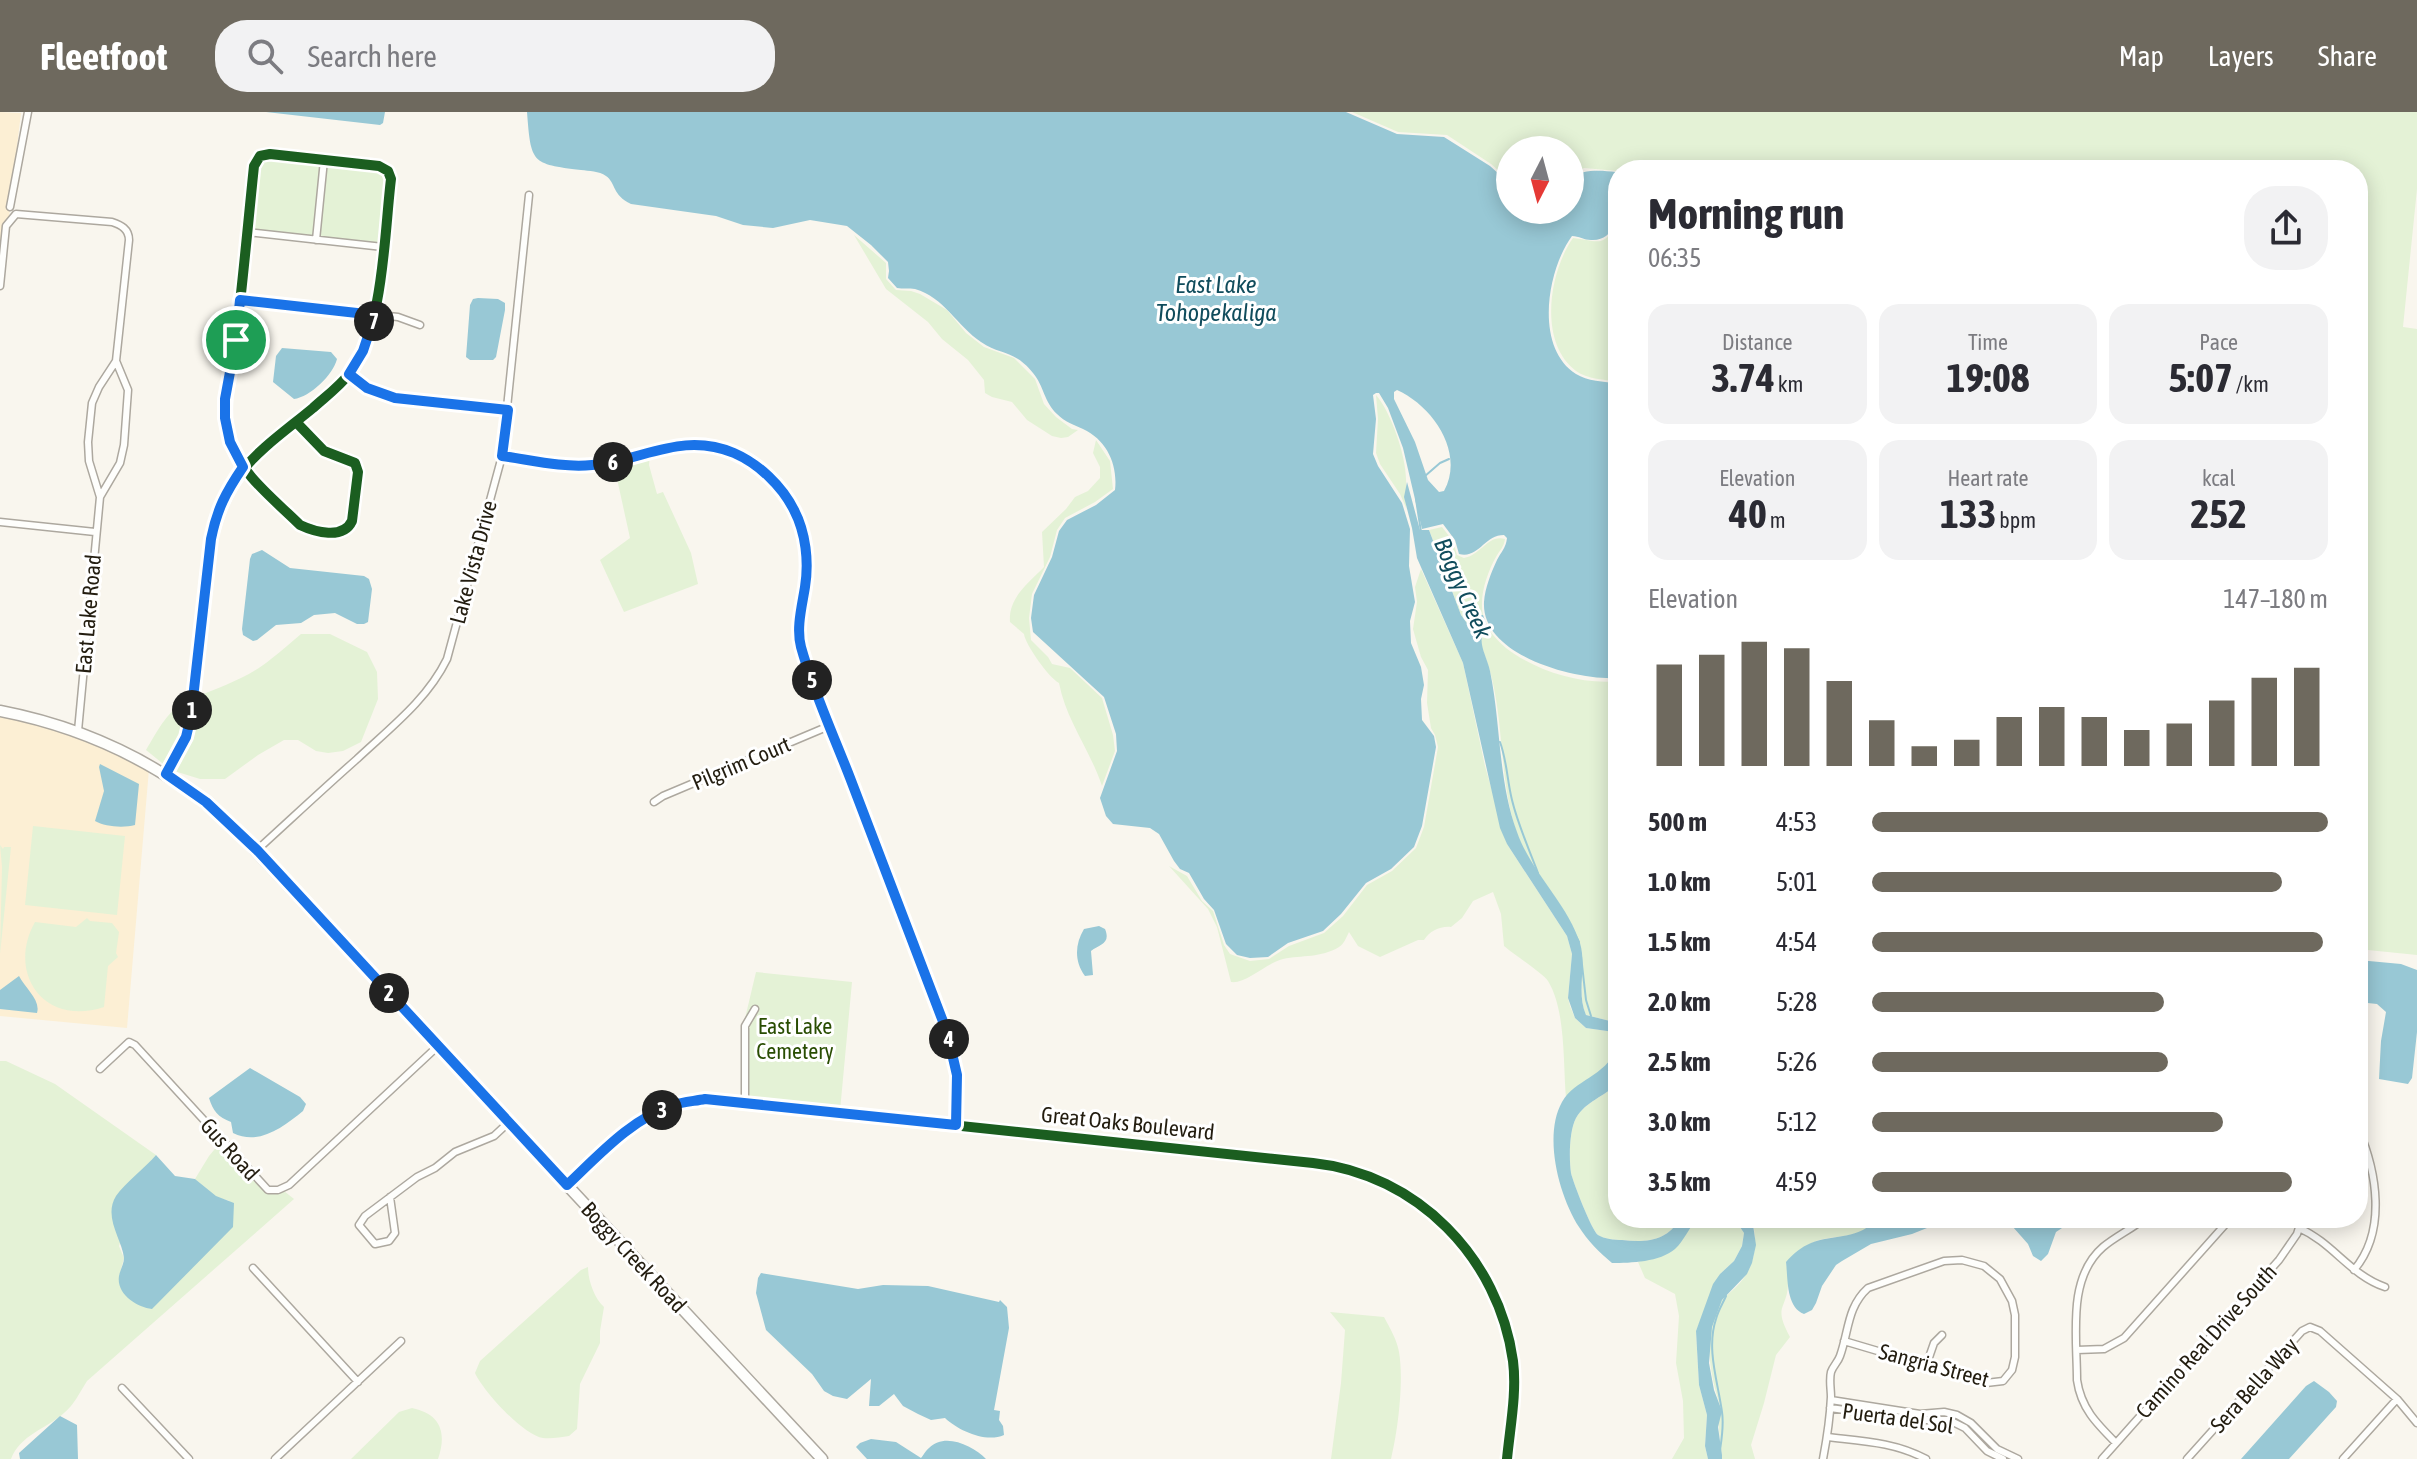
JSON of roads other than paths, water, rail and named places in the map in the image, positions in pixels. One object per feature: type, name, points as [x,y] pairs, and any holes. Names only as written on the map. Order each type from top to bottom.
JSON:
[{"type":"main road","name":"Boggy Creek Road","points":[[0,711],[53,723],[119,749],[166,774],[206,802],[257,850],[822,1459]]},
{"type":"street","points":[[10,207],[28,112]]},
{"type":"street","points":[[166,774],[186,737],[191,716],[211,539],[224,495],[243,467],[349,374],[363,351],[375,315],[391,179],[388,171],[379,166],[270,154],[260,156],[254,166],[225,418],[230,442],[243,467],[300,525],[311,530],[341,532],[349,528],[352,521],[358,472],[355,463],[324,451],[296,422]]},
{"type":"street","points":[[316,240],[324,160]]},
{"type":"street","name":"Lake Vista Drive","points":[[257,850],[401,719],[427,692],[447,659],[502,456],[529,195]]},
{"type":"street","name":"East Lake Road","points":[[0,286],[6,226],[12,217],[20,213],[112,222],[126,230],[129,240],[116,361],[92,403],[88,442],[89,461],[100,497]]},
{"type":"street","points":[[247,232],[383,247]]},
{"type":"street","points":[[240,300],[398,317],[420,325]]},
{"type":"street","name":"East Lake Road","points":[[78,731],[100,497],[120,463],[124,445],[128,390],[116,361]]},
{"type":"street","points":[[349,374],[367,388],[395,398],[508,410]]},
{"type":"street","points":[[502,456],[590,465],[607,464],[672,446],[702,445],[737,455],[776,483],[795,511],[806,545],[800,642],[829,726],[947,1032],[957,1075],[956,1125]]},
{"type":"street","points":[[0,522],[95,532]]},
{"type":"street","name":"Pilgrim Court","points":[[654,802],[829,726]]},
{"type":"street","points":[[745,1102],[745,1026],[755,1009]]},
{"type":"street","name":"Gus Road","points":[[100,1069],[122,1046],[129,1042],[135,1045],[268,1190],[278,1190],[289,1185],[438,1046]]},
{"type":"street","name":"Great Oaks Boulevard","points":[[567,1185],[644,1118],[675,1104],[705,1099],[1324,1164],[1372,1177],[1434,1214],[1466,1249],[1491,1288],[1510,1344],[1514,1376],[1507,1459]]},
{"type":"street","points":[[390,1197],[395,1233],[389,1241],[375,1244],[359,1225],[365,1216],[390,1197],[455,1152],[494,1136],[509,1122]]},
{"type":"street","points":[[2354,1270],[2369,1243],[2375,1204],[2373,1174],[2368,1159]]},
{"type":"street","points":[[2116,1443],[2094,1422],[2085,1408],[2077,1380],[2077,1294],[2084,1270],[2092,1257],[2131,1228]]},
{"type":"street","points":[[2077,1350],[2113,1346],[2124,1338],[2150,1302],[2221,1228]]},
{"type":"street","points":[[2299,1228],[2318,1237],[2361,1277],[2385,1287]]},
{"type":"street","name":"Camino Real Drive South","points":[[2102,1459],[2279,1260],[2299,1228]]},
{"type":"street","name":"Sangria Street","points":[[1830,1404],[1831,1374],[1839,1359],[1844,1341],[1854,1305],[1872,1286],[1949,1261],[1971,1262],[1987,1268],[2004,1285],[2014,1308],[2015,1361],[2011,1373],[2003,1381],[1989,1384],[1844,1341]]},
{"type":"street","points":[[253,1268],[358,1382]]},
{"type":"street","name":"Sera Bella Way","points":[[2187,1459],[2308,1327],[2320,1331],[2397,1399],[2416,1421]]},
{"type":"street","points":[[1926,1366],[1934,1343],[1942,1335]]},
{"type":"street","points":[[275,1459],[401,1341]]},
{"type":"street","points":[[122,1388],[189,1459]]},
{"type":"street","points":[[2343,1459],[2397,1399]]},
{"type":"street","points":[[1823,1459],[1830,1404]]},
{"type":"street","name":"Puerta del Sol","points":[[1830,1404],[1919,1420],[1949,1420],[1965,1428],[1987,1451],[2003,1459]]},
{"type":"street","name":"Puerta del Sol","points":[[1830,1404],[1957,1415],[1971,1423],[1997,1449],[2018,1459]]},
{"type":"street","points":[[1827,1437],[1891,1445],[1926,1459]]},
{"type":"water","points":[[266,112],[385,112],[380,125]]},
{"type":"water","name":"East Lake Tohopekaliga","points":[[527,112],[1346,112],[1397,134],[1444,137],[1490,166],[1496,171],[1496,224],[1584,224],[1584,172],[1608,171],[1608,234],[1602,239],[1588,240],[1572,236],[1556,268],[1549,308],[1554,346],[1563,362],[1580,376],[1608,382],[1608,678],[1557,670],[1514,651],[1498,637],[1487,621],[1484,602],[1491,575],[1507,538],[1497,536],[1466,555],[1459,554],[1455,540],[1443,524],[1422,529],[1403,448],[1388,408],[1379,393],[1373,395],[1376,419],[1373,454],[1402,503],[1410,529],[1409,566],[1415,602],[1410,621],[1411,643],[1421,667],[1424,685],[1422,720],[1434,736],[1436,747],[1422,826],[1414,847],[1391,869],[1366,883],[1323,931],[1288,943],[1268,957],[1237,955],[1226,944],[1214,910],[1189,873],[1180,869],[1174,861],[1159,834],[1150,828],[1113,824],[1106,816],[1100,798],[1117,751],[1116,734],[1104,697],[1033,632],[1034,595],[1052,557],[1059,531],[1067,520],[1096,505],[1115,490],[1113,463],[1099,440],[1057,414],[1037,378],[1020,360],[981,342],[934,298],[915,289],[897,288],[888,278],[888,262],[847,226],[810,220],[773,228],[743,225],[716,216],[631,204],[620,197],[603,174],[552,166],[537,158],[533,151]],"holes":[[[1397,390],[1410,397],[1442,432],[1451,461],[1444,491],[1439,492],[1428,480],[1415,442],[1394,399],[1394,392]]]},
{"type":"water","points":[[473,299],[498,299],[505,303],[493,360],[470,360],[466,357],[470,305]]},
{"type":"water","points":[[282,348],[331,352],[337,359],[320,384],[294,399],[273,382],[276,356]]},
{"type":"water","points":[[1407,482],[1420,530],[1429,530],[1461,615],[1469,626],[1479,615],[1483,615],[1487,626],[1482,647],[1494,691],[1503,773],[1511,813],[1523,847],[1567,914],[1580,943],[1582,997],[1586,1015],[1608,1020],[1608,1031],[1586,1028],[1575,1018],[1568,998],[1572,954],[1567,936],[1507,844],[1500,828],[1463,663],[1417,558],[1404,497]]},
{"type":"water","points":[[262,550],[290,568],[369,579],[372,589],[368,622],[357,624],[335,613],[314,615],[301,623],[276,625],[257,640],[243,635],[250,559],[252,554]]},
{"type":"water","points":[[100,764],[139,784],[135,825],[104,825],[95,821],[104,791]]},
{"type":"water","points":[[1099,926],[1105,929],[1107,938],[1091,951],[1093,975],[1085,976],[1077,958],[1079,941],[1084,929]]},
{"type":"water","points":[[2368,961],[2401,964],[2417,970],[2417,1032],[2412,1078],[2408,1084],[2379,1079],[2386,1012],[2377,1004],[2368,1003]]},
{"type":"water","points":[[19,976],[35,999],[37,1013],[0,1009],[0,990]]},
{"type":"water","points":[[1608,1062],[1608,1091],[1585,1107],[1576,1118],[1572,1130],[1571,1173],[1587,1216],[1600,1236],[1640,1241],[1656,1239],[1673,1228],[1691,1228],[1678,1246],[1662,1257],[1612,1263],[1579,1227],[1560,1183],[1554,1148],[1556,1116],[1568,1094]]},
{"type":"water","points":[[250,1068],[300,1097],[306,1104],[303,1111],[279,1128],[252,1137],[233,1133],[231,1122],[217,1113],[209,1098]]},
{"type":"water","points":[[156,1155],[175,1176],[195,1179],[216,1196],[234,1203],[233,1227],[152,1309],[134,1302],[121,1288],[119,1276],[124,1258],[111,1212],[116,1196]]},
{"type":"water","points":[[1741,1228],[1753,1228],[1756,1245],[1752,1263],[1747,1274],[1722,1300],[1712,1327],[1709,1363],[1722,1411],[1718,1427],[1722,1459],[1708,1459],[1705,1446],[1707,1415],[1699,1385],[1696,1331],[1713,1284],[1734,1261],[1742,1246],[1744,1233]]},
{"type":"water","points":[[1927,1228],[1871,1244],[1842,1261],[1822,1286],[1812,1310],[1804,1314],[1798,1310],[1789,1292],[1786,1262],[1797,1251],[1819,1240],[1863,1230]]},
{"type":"water","points":[[2014,1228],[2062,1228],[2056,1232],[2048,1254],[2041,1261],[2033,1256],[2028,1244]]},
{"type":"water","points":[[761,1273],[858,1289],[883,1285],[928,1286],[1000,1300],[1007,1307],[1009,1328],[994,1410],[1000,1411],[999,1420],[1004,1435],[981,1437],[945,1418],[931,1420],[903,1406],[894,1394],[879,1406],[869,1406],[871,1379],[847,1399],[824,1391],[812,1374],[766,1330],[756,1293]]},
{"type":"water","points":[[2314,1381],[2337,1401],[2336,1407],[2289,1459],[2241,1459],[2306,1386]]},
{"type":"water","points":[[60,1416],[77,1425],[78,1459],[20,1459],[19,1453]]},
{"type":"water","points":[[871,1439],[896,1442],[921,1458],[936,1443],[951,1441],[974,1450],[986,1459],[867,1459],[856,1447]]},
{"type":"waterway","name":"Boggy Creek","points":[[1425,476],[1449,459]]},
{"type":"waterway","name":"Boggy Creek","points":[[1416,499],[1421,532]]},
{"type":"waterway","name":"Boggy Creek","points":[[1500,742],[1514,809],[1538,873]]},
{"type":"waterway","name":"Boggy Creek","points":[[1569,923],[1579,942]]},
{"type":"waterway","name":"Boggy Creek","points":[[1581,956],[1591,1016]]},
{"type":"waterway","name":"Boggy Creek","points":[[1720,1450],[1723,1417],[1712,1342],[1717,1316],[1726,1296]]},
{"type":"park label","name":"East Lake Cemetery","points":[[795,1038]]}]
